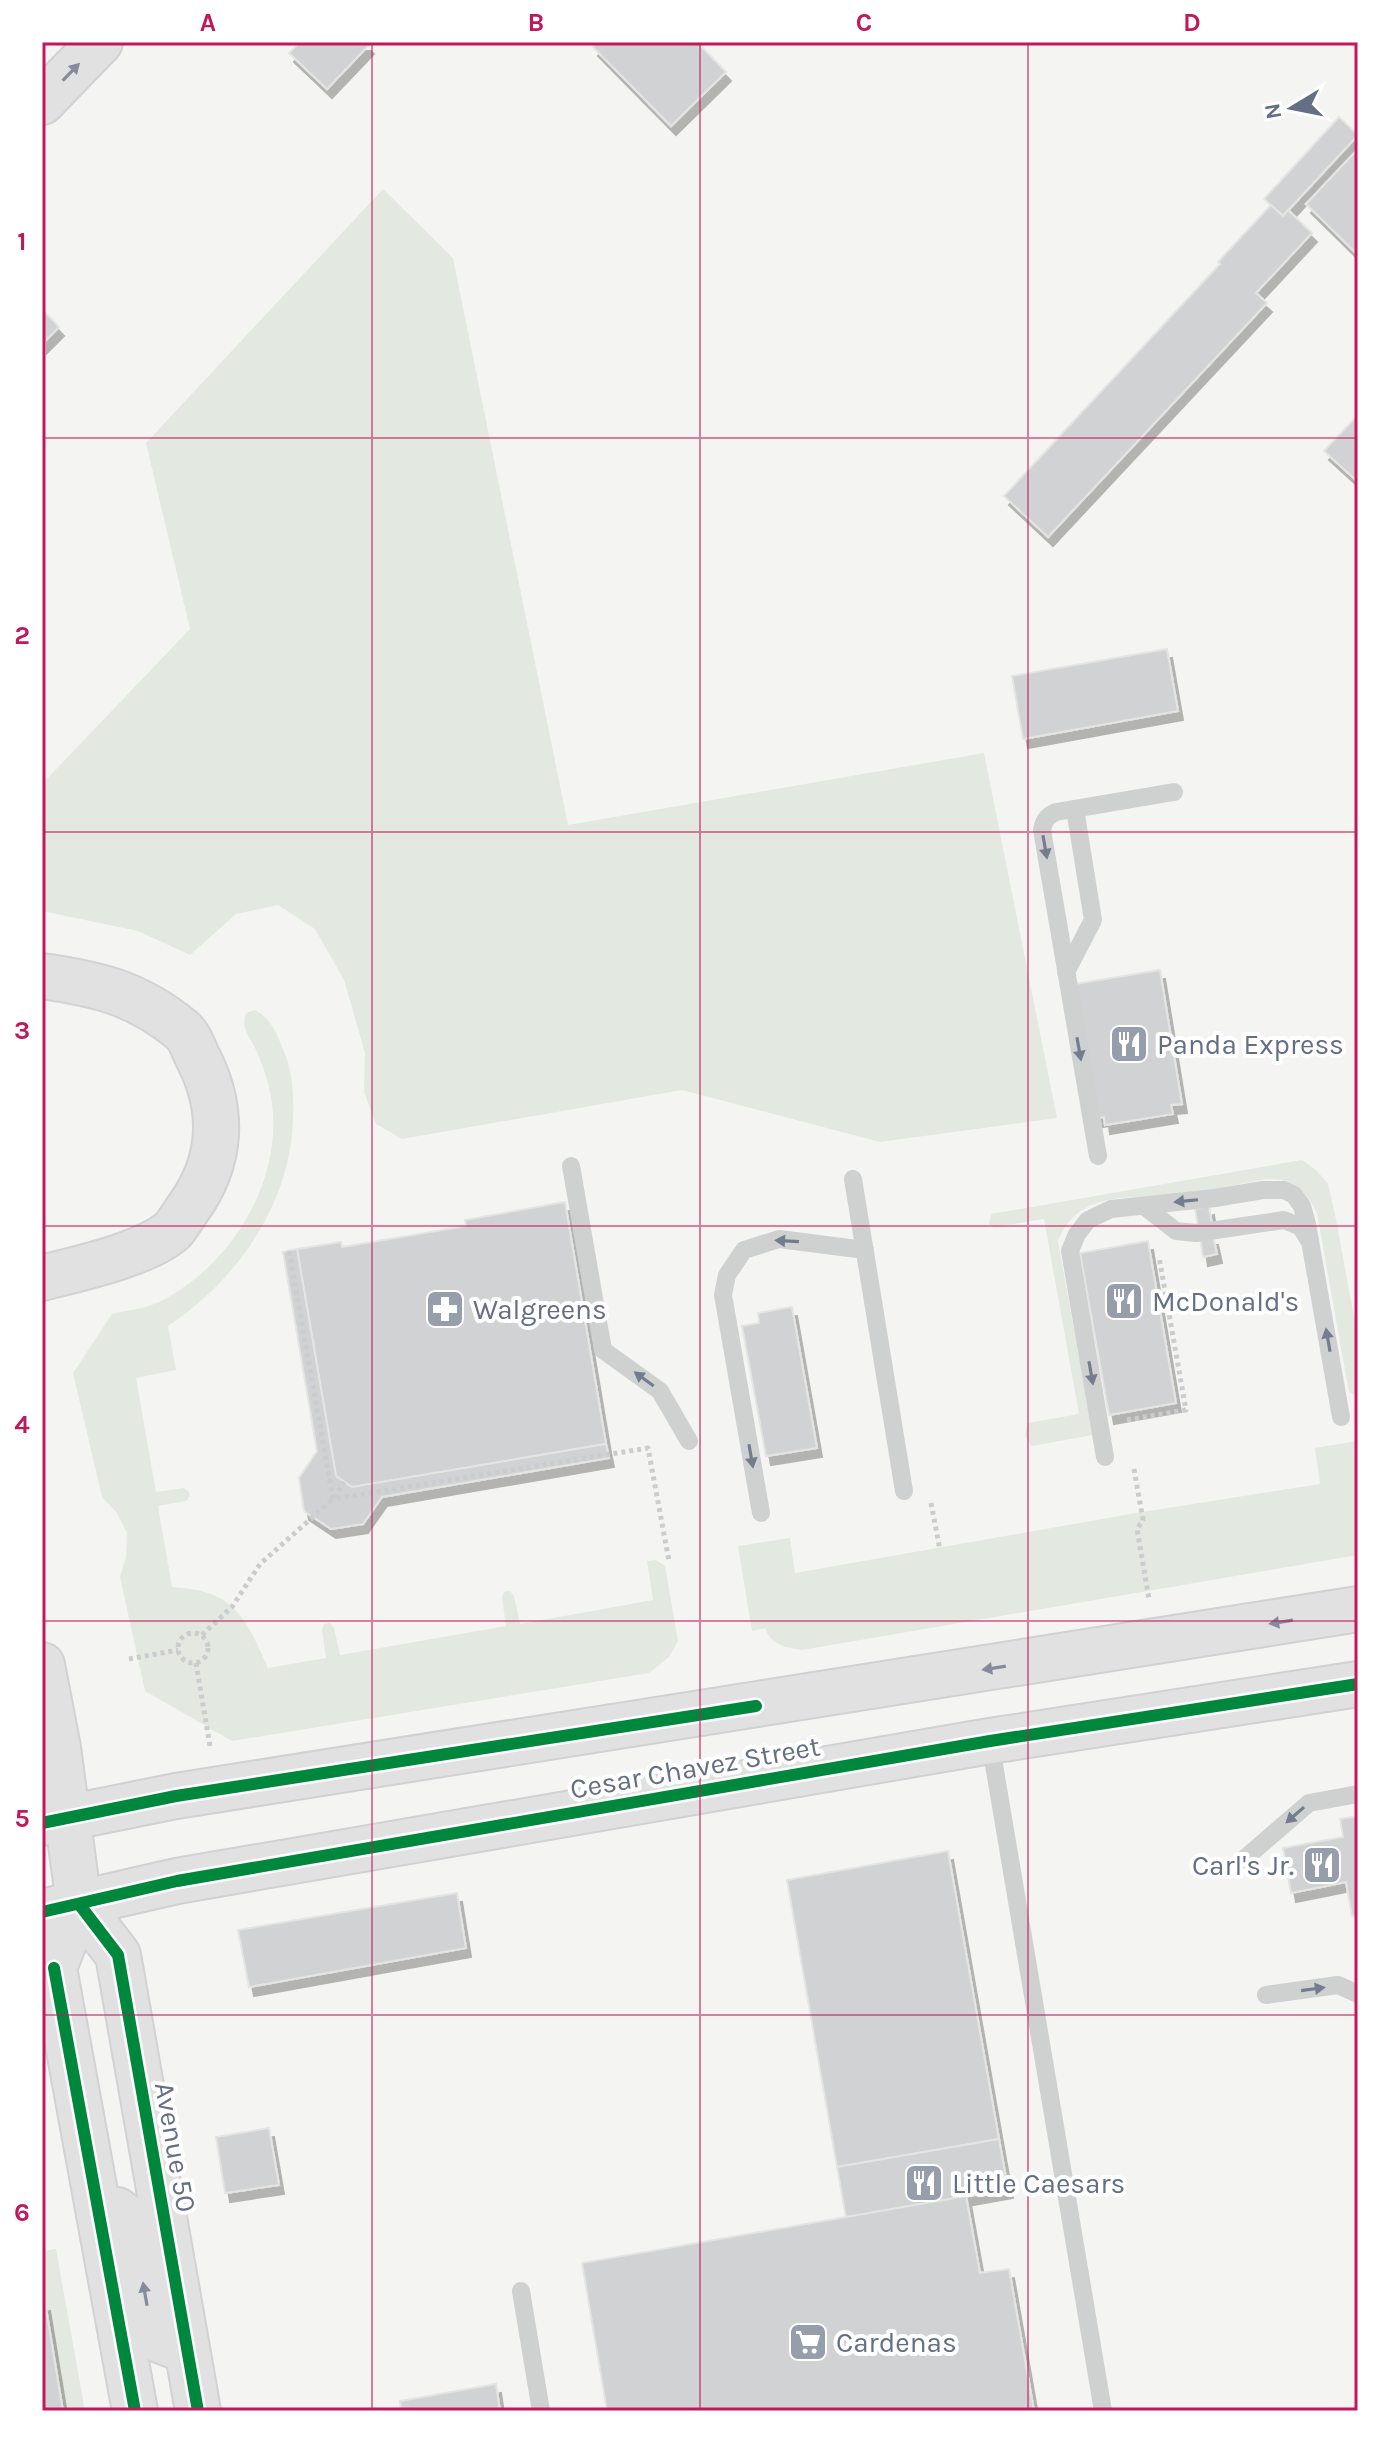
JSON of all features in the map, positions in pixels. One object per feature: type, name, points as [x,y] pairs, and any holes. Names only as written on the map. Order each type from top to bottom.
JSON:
[{"type":"main road","points":[[42,102],[100,42]]},
{"type":"main road","points":[[42,976],[115,990],[151,1008],[185,1032],[209,1078],[217,1122],[214,1159],[199,1194],[173,1230],[149,1245],[42,1278]]},
{"type":"main road","name":"Cesar Chavez Street","points":[[55,1820],[176,1796],[1358,1609]]},
{"type":"main road","points":[[42,1665],[57,1737],[55,1820],[60,1908],[54,1968],[135,2411]]},
{"type":"main road","name":"Cesar Chavez Street","points":[[60,1908],[177,1881],[990,1741],[1358,1684]]},
{"type":"main road","name":"Avenue 50","points":[[60,1908],[118,1955],[198,2411]]},
{"type":"main road","points":[[99,2212],[117,2210],[132,2222],[149,2317],[159,2340],[187,2351]]},
{"type":"lane","points":[[1098,1156],[1043,822],[1048,815],[1174,792]]},
{"type":"lane","points":[[1066,972],[1093,920],[1075,809]]},
{"type":"lane","points":[[571,1166],[603,1350],[660,1391],[689,1441]]},
{"type":"lane","points":[[853,1179],[904,1491]]},
{"type":"lane","points":[[1105,1457],[1070,1251],[1077,1234],[1088,1220],[1111,1209],[1284,1190],[1294,1195],[1302,1206],[1312,1245],[1341,1417]]},
{"type":"lane","points":[[1144,1206],[1176,1231],[1196,1233],[1284,1220],[1301,1227],[1312,1245]]},
{"type":"lane","points":[[761,1513],[723,1295],[727,1275],[744,1250],[779,1239],[865,1250]]},
{"type":"lane","points":[[990,1741],[1103,2411]]},
{"type":"lane","points":[[1243,1860],[1309,1803],[1358,1794]]},
{"type":"lane","points":[[1266,1995],[1338,1985],[1358,1994]]},
{"type":"lane","points":[[521,2291],[541,2411]]},
{"type":"path","points":[[289,1251],[333,1499]]},
{"type":"path","points":[[1101,1433],[1112,1430],[1115,1422],[1186,1410],[1158,1256]]},
{"type":"path","points":[[1167,1350],[1175,1349]]},
{"type":"path","points":[[333,1499],[648,1448],[669,1561]]},
{"type":"path","points":[[202,1635],[232,1607],[260,1564],[333,1499],[344,1482]]},
{"type":"path","points":[[1142,1512],[1143,1520],[1137,1529],[1149,1599]]},
{"type":"path","points":[[187,1633],[202,1635],[208,1649],[204,1658],[196,1663],[182,1659],[178,1650],[180,1640],[187,1633]]},
{"type":"path","points":[[129,1659],[178,1650]]},
{"type":"path","points":[[196,1663],[210,1746]]},
{"type":"shaded area","points":[[383,189],[453,258],[568,825],[984,753],[1057,1118],[880,1142],[682,1090],[402,1139],[376,1124],[364,1092],[365,1053],[344,980],[315,929],[278,905],[236,914],[190,955],[138,931],[42,911],[42,784],[190,629],[146,443]]},
{"type":"shaded area","points":[[255,1010],[274,1029],[291,1078],[293,1120],[290,1151],[282,1182],[255,1238],[237,1263],[193,1307],[168,1326],[176,1370],[136,1378],[156,1492],[184,1488],[190,1496],[186,1501],[158,1506],[172,1587],[210,1594],[235,1609],[252,1634],[268,1668],[326,1658],[324,1624],[330,1623],[334,1628],[340,1655],[506,1626],[504,1592],[510,1591],[514,1596],[520,1624],[653,1600],[647,1561],[656,1560],[665,1566],[678,1641],[669,1657],[649,1673],[232,1741],[145,1691],[120,1577],[126,1557],[127,1533],[117,1513],[102,1497],[73,1373],[112,1314],[159,1302],[191,1282],[235,1237],[252,1210],[271,1150],[273,1118],[267,1078],[244,1024],[246,1013]]},
{"type":"shaded area","points":[[1302,1160],[1328,1184],[1358,1339],[1358,1396],[1350,1393],[1348,1387],[1317,1213],[1297,1187],[1284,1181],[1267,1179],[1193,1194],[1110,1200],[1080,1212],[1058,1241],[1093,1435],[1032,1446],[1026,1435],[1028,1423],[1079,1414],[1044,1219],[994,1227],[989,1224],[991,1214]]},
{"type":"shaded area","points":[[1358,1426],[1358,1555],[802,1650],[775,1641],[765,1628],[752,1631],[738,1546],[790,1538],[795,1573],[1320,1484],[1315,1448],[1357,1441],[1355,1433]]},
{"type":"shaded area","points":[[56,2249],[85,2411],[63,2411],[42,2297],[42,2251]]},
{"type":"building","points":[[300,42],[366,42],[369,45],[327,89],[289,53]]},
{"type":"building","points":[[598,42],[697,42],[726,72],[671,126],[593,47]]},
{"type":"building","points":[[1339,117],[1358,135],[1283,216],[1264,199]]},
{"type":"building","points":[[1358,149],[1358,255],[1306,204]]},
{"type":"building","points":[[1271,205],[1283,216],[1288,210],[1312,233],[1256,293],[1267,303],[1048,537],[1004,496]]},
{"type":"building","points":[[42,309],[59,327],[42,344]]},
{"type":"building","points":[[1358,415],[1358,482],[1324,451]]},
{"type":"building","points":[[1167,649],[1178,711],[1023,739],[1012,676]]},
{"type":"building","name":"Panda Express","points":[[1160,970],[1182,1104],[1171,1105],[1173,1114],[1105,1125],[1104,1117],[1098,1118],[1075,984]]},
{"type":"building","name":"Walgreens","points":[[565,1202],[606,1444],[352,1487],[336,1476],[297,1249],[341,1242],[342,1247],[466,1226],[465,1220]]},
{"type":"building","points":[[1209,1206],[1212,1225],[1198,1227],[1195,1209]]},
{"type":"building","points":[[1213,1236],[1217,1254],[1203,1257],[1200,1238]]},
{"type":"building","name":"McDonald's","points":[[1148,1241],[1176,1403],[1109,1415],[1080,1253]]},
{"type":"building","points":[[297,1249],[336,1476],[344,1482],[352,1487],[606,1444],[609,1458],[382,1497],[363,1524],[331,1529],[304,1511],[299,1478],[317,1451],[283,1252]]},
{"type":"building","points":[[792,1307],[817,1448],[766,1456],[742,1326],[759,1323],[758,1313]]},
{"type":"building","name":"Carl's Jr.","points":[[1358,1816],[1358,1915],[1352,1916],[1346,1882],[1291,1893],[1283,1848],[1343,1837],[1340,1819]]},
{"type":"building","points":[[948,1851],[999,2139],[837,2167],[787,1880]]},
{"type":"building","points":[[457,1893],[466,1948],[249,1987],[238,1930]]},
{"type":"building","points":[[269,2128],[279,2185],[225,2193],[216,2137]]},
{"type":"building","name":"Little Caesars","points":[[999,2139],[1008,2189],[846,2218],[837,2167]]},
{"type":"building","name":"Cardenas","points":[[966,2196],[980,2273],[1009,2269],[1034,2411],[607,2411],[582,2263]]},
{"type":"building","points":[[45,2302],[63,2411],[42,2411],[42,2303]]},
{"type":"building","points":[[496,2384],[500,2411],[401,2411],[400,2401]]},
{"type":"cycle path","points":[[42,1912],[177,1881],[990,1741],[1358,1684]]},
{"type":"cycle path","points":[[42,1823],[176,1796],[756,1706]]},
{"type":"cycle path","points":[[79,1904],[118,1955],[198,2411]]},
{"type":"cycle path","points":[[54,1968],[135,2411]]},
{"type":"place","name":"Panda Express","points":[[1129,1044]]},
{"type":"place","name":"McDonald's","points":[[1124,1301]]},
{"type":"place","name":"Walgreens","points":[[445,1309]]},
{"type":"place","name":"Carl's Jr.","points":[[1322,1865]]},
{"type":"place","name":"Little Caesars","points":[[924,2183]]},
{"type":"place","name":"Cardenas","points":[[808,2342]]}]
